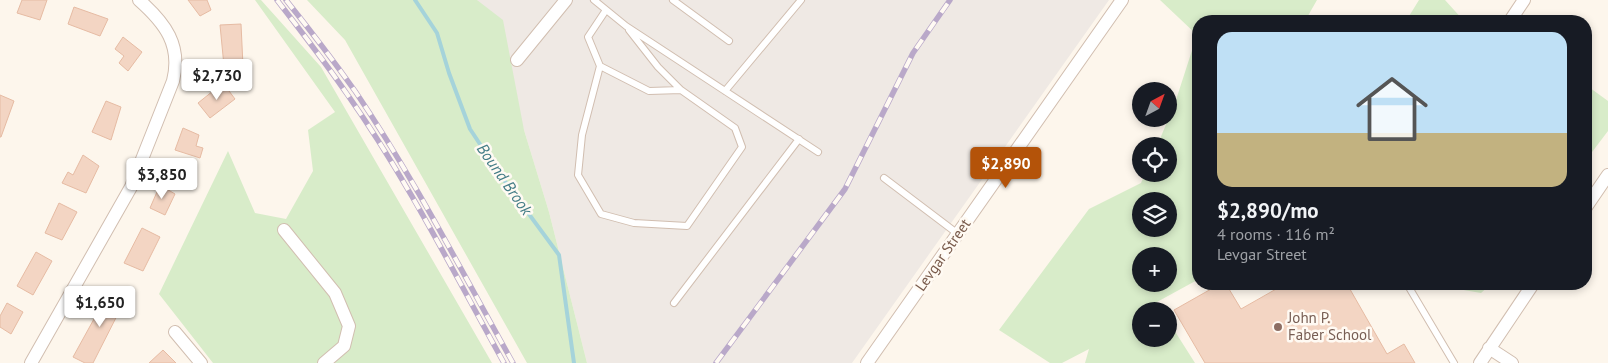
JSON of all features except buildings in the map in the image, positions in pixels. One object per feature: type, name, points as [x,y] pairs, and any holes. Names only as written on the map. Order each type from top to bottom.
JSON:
[{"type":"street","points":[[31,363],[130,187],[173,81],[176,66],[169,32],[139,0]]},
{"type":"street","points":[[517,60],[566,0]]},
{"type":"street","name":"Levgar Street","points":[[867,363],[1122,0]]},
{"type":"street","points":[[1514,15],[1524,0]]},
{"type":"street","points":[[1592,198],[1608,175]]},
{"type":"street","points":[[284,230],[335,293],[349,326],[344,346],[324,363]]},
{"type":"street","points":[[1480,363],[1529,290]]},
{"type":"street","points":[[175,332],[201,363]]},
{"type":"street","points":[[1489,348],[1512,363]]},
{"type":"lane","points":[[594,0],[626,26],[818,152]]},
{"type":"lane","points":[[673,0],[729,41]]},
{"type":"lane","points":[[725,90],[801,0]]},
{"type":"lane","points":[[606,10],[588,37],[600,66],[582,135],[578,175],[601,214],[634,224],[687,226],[742,146],[735,128],[680,90],[658,67],[626,26]]},
{"type":"lane","points":[[600,66],[649,91],[680,90]]},
{"type":"lane","points":[[674,303],[799,139]]},
{"type":"lane","points":[[884,178],[958,234]]},
{"type":"lane","points":[[1411,290],[1454,363]]},
{"type":"shaded area","points":[[477,0],[1109,0],[852,363],[587,363],[549,212],[524,130]]},
{"type":"green space","points":[[255,0],[261,0],[321,67],[492,363],[213,363],[159,294],[228,151],[255,213],[286,219],[313,171],[308,130],[335,112]]},
{"type":"green space","points":[[307,0],[477,0],[503,20],[524,130],[549,212],[587,363],[527,363],[345,40]]},
{"type":"green space","points":[[1160,0],[1317,0],[1308,15],[1192,15],[1192,30]]},
{"type":"green space","points":[[1419,0],[1445,0],[1459,15],[1410,15]]},
{"type":"green space","points":[[1192,50],[1192,283],[1177,291],[1177,247],[1132,247],[1132,292],[1175,292],[1157,302],[1132,302],[1132,347],[1177,347],[1177,335],[1195,363],[1085,363],[1089,349],[1062,363],[1050,363],[999,330],[1089,209],[1141,182],[1177,182],[1177,137],[1161,137],[1165,128],[1178,128],[1178,94]]},
{"type":"green space","points":[[1592,89],[1608,101],[1608,131],[1592,152]]},
{"type":"green space","points":[[1464,290],[1484,290],[1481,293]]},
{"type":"waterway","name":"Bound Brook","points":[[415,0],[437,33],[449,73],[470,129],[501,176],[559,255],[574,363]]},
{"type":"railway","points":[[277,0],[339,82],[390,159],[504,363]]},
{"type":"railway","points":[[286,0],[355,91],[377,124],[437,225],[513,363]]},
{"type":"railway","points":[[716,363],[845,189],[913,53],[950,0]]},
{"type":"place","name":"John P. Faber School","points":[[1278,327]]}]
